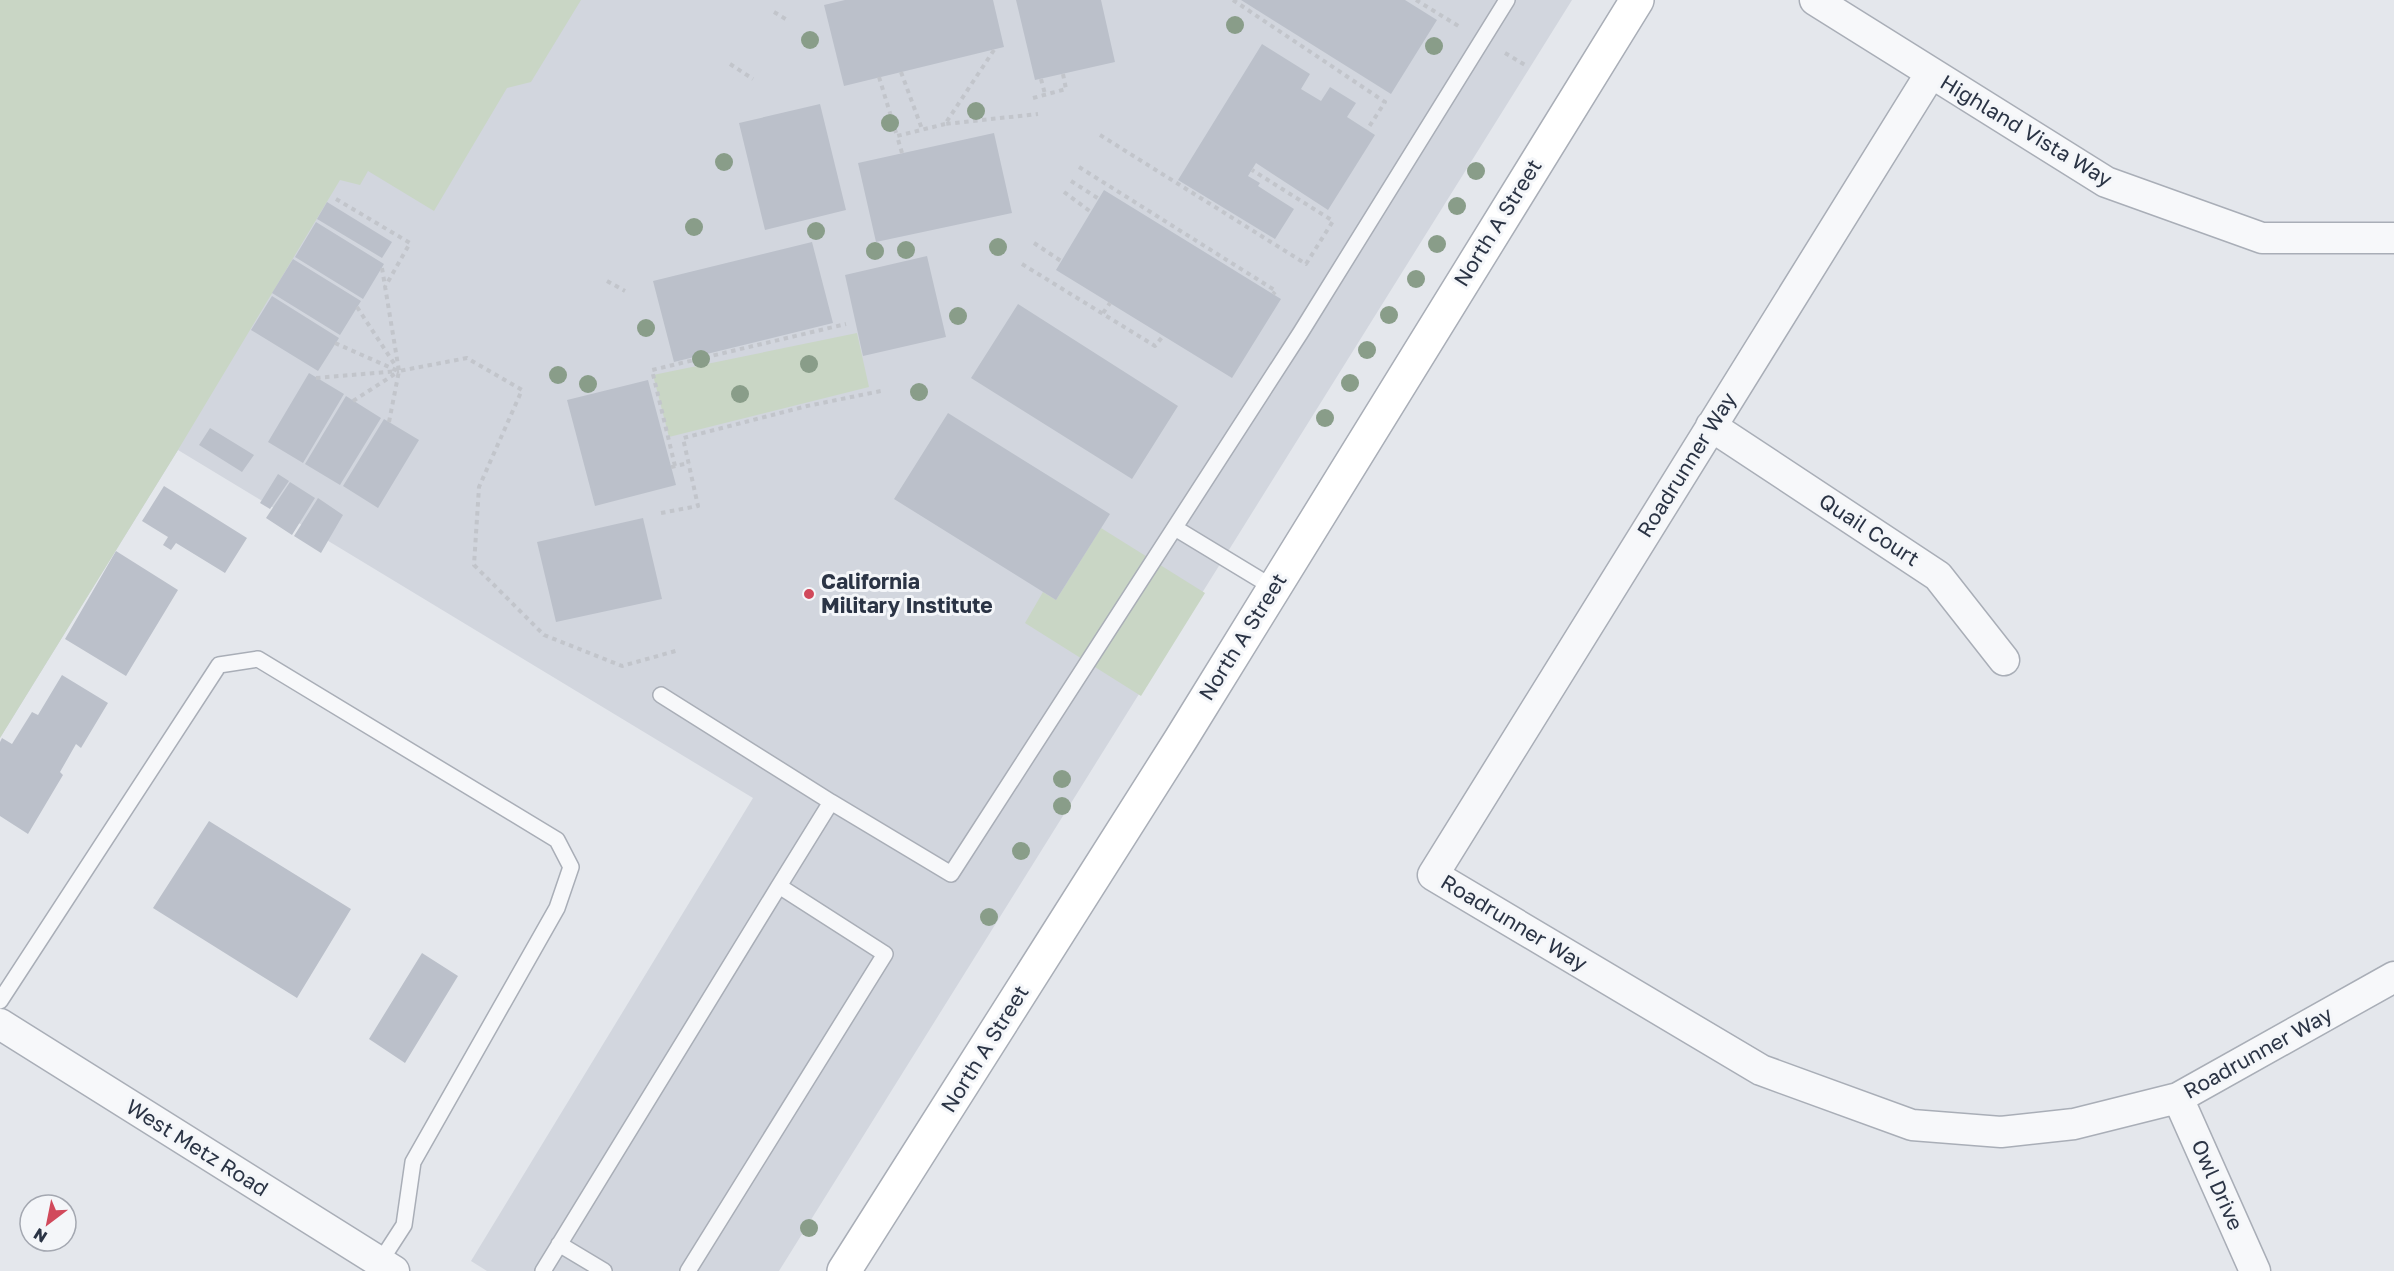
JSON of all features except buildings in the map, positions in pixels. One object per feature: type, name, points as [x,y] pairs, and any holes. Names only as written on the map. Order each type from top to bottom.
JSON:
[{"type":"main road","name":"North A Street","points":[[844,1271],[1175,749],[1637,0]]},
{"type":"street","name":"Highland Vista Way","points":[[1815,0],[2106,182],[2262,238],[2394,238]]},
{"type":"street","name":"Roadrunner Way","points":[[1931,73],[1433,874],[1761,1070],[1912,1125],[2001,1132],[2074,1124],[2178,1098],[2394,977]]},
{"type":"street","name":"Quail Court","points":[[1711,426],[1938,576],[2004,660]]},
{"type":"street","name":"West Metz Road","points":[[0,1024],[387,1267]]},
{"type":"street","name":"Owl Drive","points":[[2178,1098],[2255,1271]]},
{"type":"lane","points":[[661,695],[951,874],[1301,332],[1507,0]]},
{"type":"lane","points":[[1175,528],[1274,588]]},
{"type":"lane","points":[[0,1001],[219,665],[258,659],[557,840],[571,867],[557,908],[413,1162],[404,1225],[387,1267]]},
{"type":"lane","points":[[543,1271],[831,802]]},
{"type":"lane","points":[[688,1271],[885,954],[779,886]]},
{"type":"lane","points":[[559,1244],[604,1271]]},
{"type":"path","points":[[1233,0],[1385,102],[1367,130]]},
{"type":"path","points":[[1423,12],[1427,7]]},
{"type":"path","points":[[774,12],[789,21]]},
{"type":"path","points":[[945,124],[994,50]]},
{"type":"path","points":[[1321,58],[1325,52]]},
{"type":"path","points":[[730,64],[753,79]]},
{"type":"path","points":[[901,72],[922,129]]},
{"type":"path","points":[[1033,98],[1066,89],[1063,74]]},
{"type":"path","points":[[879,77],[902,153]]},
{"type":"path","points":[[1041,79],[1045,94]]},
{"type":"path","points":[[897,136],[945,124],[1038,114]]},
{"type":"path","points":[[1100,135],[1306,264],[1333,221],[1252,170]]},
{"type":"path","points":[[1080,167],[1174,226],[1184,236],[1242,273],[1276,291],[1273,294]]},
{"type":"path","points":[[1071,181],[1099,199]]},
{"type":"path","points":[[1113,195],[1116,190]]},
{"type":"path","points":[[1064,192],[1091,212]]},
{"type":"path","points":[[336,199],[411,243],[385,287]]},
{"type":"path","points":[[1133,208],[1136,203]]},
{"type":"path","points":[[1147,217],[1151,212]]},
{"type":"path","points":[[357,220],[361,213]]},
{"type":"path","points":[[367,226],[371,219]]},
{"type":"path","points":[[1171,231],[1174,226]]},
{"type":"path","points":[[1034,243],[1061,261]]},
{"type":"path","points":[[1022,264],[1155,346],[1163,336]]},
{"type":"path","points":[[382,268],[399,371],[389,422]]},
{"type":"path","points":[[607,280],[625,291]]},
{"type":"path","points":[[1102,313],[1110,303]]},
{"type":"path","points":[[357,307],[399,371]]},
{"type":"path","points":[[689,464],[673,467],[654,391],[652,370],[823,327],[846,324]]},
{"type":"path","points":[[335,343],[399,371]]},
{"type":"path","points":[[316,378],[399,371],[467,358],[522,390],[479,487],[474,565],[544,635],[622,666],[679,650]]},
{"type":"path","points":[[353,400],[399,371]]},
{"type":"path","points":[[660,513],[698,506],[683,438],[881,391]]},
{"type":"shaded area","name":"California Military Institute","points":[[0,0],[1572,0],[779,1271],[487,1271],[471,1261],[753,798],[178,450],[0,738]]},
{"type":"green space","points":[[0,0],[581,0],[531,82],[507,88],[434,211],[368,171],[360,185],[340,180],[178,450],[0,738]]},
{"type":"green space","points":[[857,333],[869,387],[669,437],[653,375]]},
{"type":"green space","points":[[1101,528],[1205,593],[1141,696],[1025,623],[1043,592],[1056,600]]},
{"type":"place","name":"California Military Institute","points":[[809,594]]}]
